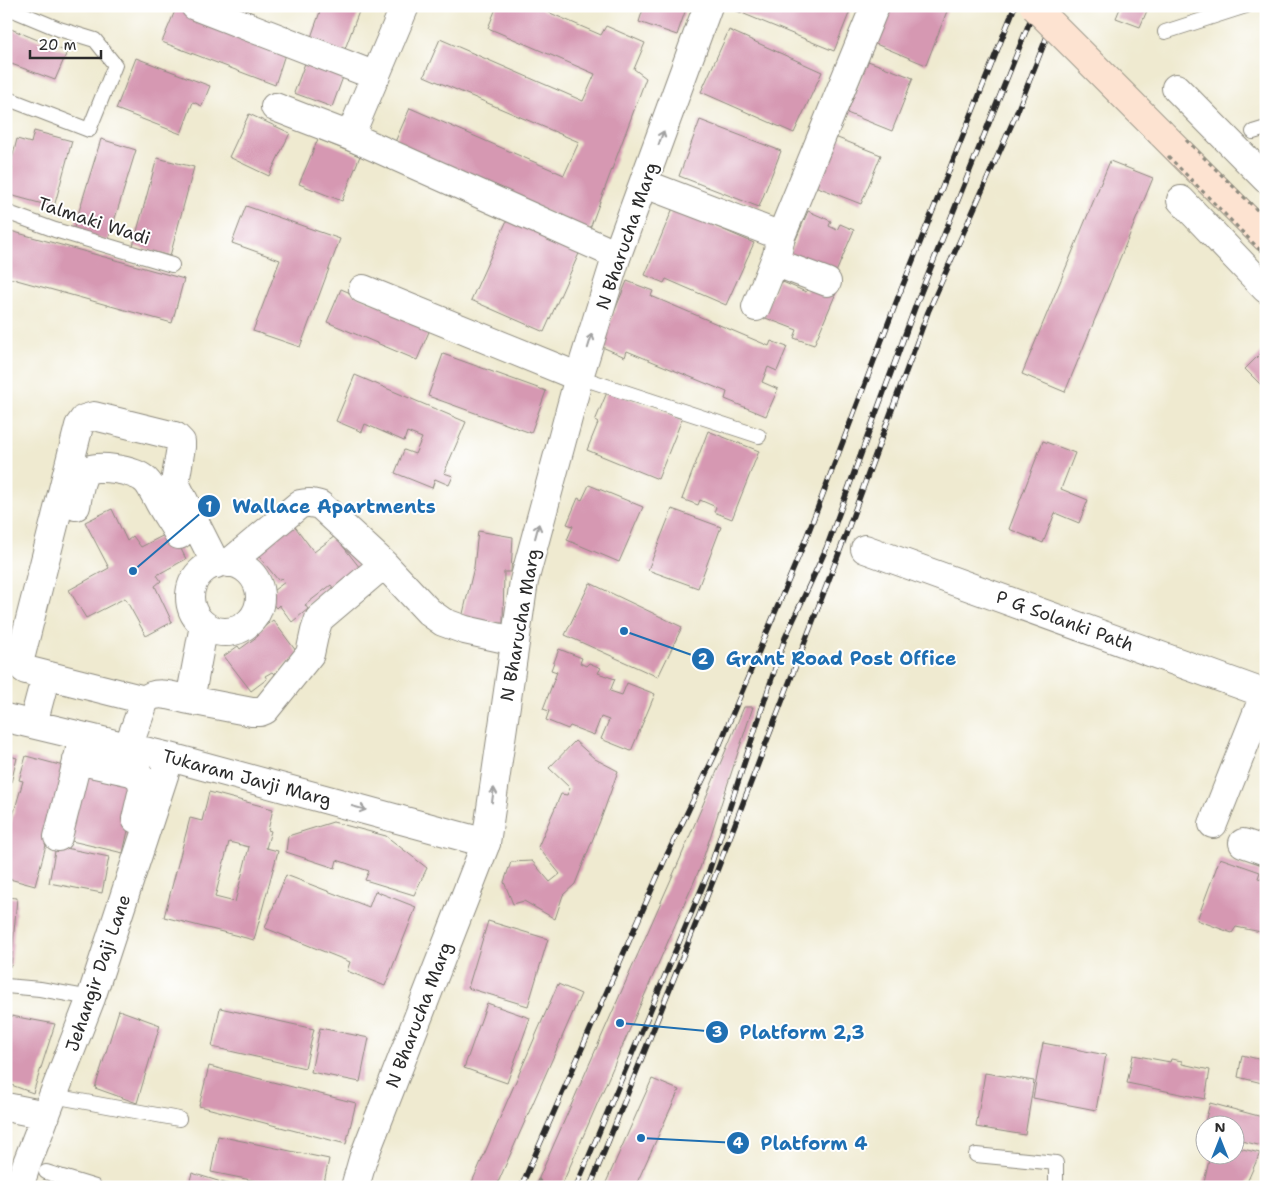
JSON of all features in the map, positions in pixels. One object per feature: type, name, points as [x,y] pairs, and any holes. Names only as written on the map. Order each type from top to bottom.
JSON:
[{"type":"main road","points":[[1034,6],[1266,238]]},
{"type":"street","points":[[195,6],[376,76]]},
{"type":"street","points":[[350,136],[405,6]]},
{"type":"street","name":"N Bharucha Marg","points":[[355,1187],[363,1158],[486,843],[524,581],[579,376],[617,255],[645,184],[708,6]]},
{"type":"street","points":[[756,307],[777,255],[781,236],[875,6]]},
{"type":"street","points":[[1176,88],[1266,179]]},
{"type":"street","points":[[275,107],[350,136],[617,255]]},
{"type":"street","points":[[645,184],[781,236]]},
{"type":"street","points":[[1181,200],[1266,289]]},
{"type":"street","points":[[774,262],[827,282]]},
{"type":"street","points":[[363,290],[579,376]]},
{"type":"street","points":[[145,700],[22,668],[20,659],[79,426],[84,419],[94,416],[175,436],[179,439],[181,447],[174,483],[222,564]]},
{"type":"street","points":[[32,724],[85,472],[91,468],[100,467],[134,474],[144,479],[152,488],[179,534]]},
{"type":"street","points":[[222,564],[300,504],[307,502],[320,505],[384,564],[429,612],[443,622],[465,630],[515,641]]},
{"type":"street","name":"P G Solanki Path","points":[[865,549],[1265,694]]},
{"type":"street","points":[[222,564],[237,564],[250,572],[257,584],[260,598],[257,612],[249,622],[238,630],[225,632],[212,630],[204,625],[192,612],[190,599],[191,586],[198,574],[209,566],[222,564]]},
{"type":"street","points":[[128,747],[145,700],[149,696],[156,694],[252,712],[265,710],[310,654],[319,619],[384,564]]},
{"type":"street","points":[[190,700],[204,625]]},
{"type":"street","points":[[1213,824],[1265,694]]},
{"type":"street","name":"Tukaram Javji Marg","points":[[6,718],[32,724],[80,748],[128,747],[486,843]]},
{"type":"street","points":[[58,837],[80,748],[141,778],[143,789],[131,840],[132,843],[141,847]]},
{"type":"street","points":[[141,778],[170,757]]},
{"type":"street","name":"Jehangir Daji Lane","points":[[19,1187],[91,998],[170,757]]},
{"type":"street","points":[[6,1107],[50,1106]]},
{"type":"lane","points":[[1165,32],[1246,6]]},
{"type":"lane","points":[[6,7],[59,29],[95,40],[115,65],[89,130],[6,98]]},
{"type":"lane","name":"Talmaki Wadi","points":[[6,212],[55,230],[172,265]]},
{"type":"lane","points":[[579,376],[758,436]]},
{"type":"lane","points":[[6,986],[40,989],[91,998]]},
{"type":"lane","points":[[50,1106],[179,1119]]},
{"type":"lane","points":[[976,1155],[1056,1163],[1056,1187]]},
{"type":"lane","points":[[46,1172],[95,1187]]},
{"type":"path","points":[[538,1179],[544,1187]]},
{"type":"building","points":[[177,6],[184,6],[287,48],[275,85],[162,42]]},
{"type":"building","points":[[322,6],[361,6],[342,57],[309,43]]},
{"type":"building","points":[[497,6],[534,6],[601,35],[606,26],[645,43],[634,69],[646,78],[589,231],[395,142],[410,108],[564,175],[579,142],[424,76],[440,39],[583,101],[595,74],[488,28]]},
{"type":"building","points":[[644,6],[687,6],[677,35],[639,22]]},
{"type":"building","points":[[733,6],[852,6],[834,51],[732,9]]},
{"type":"building","points":[[887,6],[949,6],[926,65],[871,42]]},
{"type":"building","points":[[1121,6],[1149,6],[1140,27],[1116,18]]},
{"type":"building","points":[[6,27],[67,52],[55,80],[6,62]]},
{"type":"building","points":[[729,30],[822,72],[794,133],[701,92]]},
{"type":"building","points":[[308,55],[346,69],[332,107],[294,93]]},
{"type":"building","points":[[136,58],[210,86],[202,106],[193,102],[181,134],[116,109]]},
{"type":"building","points":[[868,61],[913,78],[892,131],[847,113]]},
{"type":"building","points":[[249,114],[290,133],[269,176],[229,157]]},
{"type":"building","points":[[700,120],[781,151],[759,207],[679,176]]},
{"type":"building","points":[[34,131],[72,141],[54,207],[6,194],[13,167],[10,167],[17,139],[31,143]]},
{"type":"building","points":[[835,137],[881,155],[861,204],[815,186]]},
{"type":"building","points":[[101,139],[136,150],[108,241],[73,231]]},
{"type":"building","points":[[318,139],[360,156],[342,201],[299,184]]},
{"type":"building","points":[[157,158],[194,167],[170,256],[133,246]]},
{"type":"building","points":[[1110,161],[1153,178],[1065,392],[1022,374]]},
{"type":"building","points":[[246,206],[340,239],[300,347],[253,331],[280,260],[232,243]]},
{"type":"building","points":[[673,208],[754,243],[726,305],[666,279],[664,283],[645,275]]},
{"type":"building","points":[[808,211],[831,221],[829,226],[837,230],[840,224],[854,230],[834,277],[788,258]]},
{"type":"building","points":[[508,218],[581,249],[544,332],[471,300]]},
{"type":"building","points":[[7,230],[184,279],[172,323],[6,277]]},
{"type":"building","points":[[778,280],[806,292],[810,283],[836,293],[814,345],[794,338],[797,330],[763,317]]},
{"type":"building","points":[[627,281],[653,291],[651,296],[769,346],[771,341],[787,347],[777,371],[768,367],[762,382],[778,389],[766,416],[725,399],[727,392],[627,351],[625,357],[600,346]]},
{"type":"building","points":[[341,289],[431,327],[417,360],[327,322]]},
{"type":"building","points":[[1266,348],[1266,390],[1245,369]]},
{"type":"building","points":[[443,354],[546,391],[531,433],[428,396]]},
{"type":"building","points":[[355,375],[466,422],[444,473],[453,476],[449,485],[435,479],[432,488],[395,473],[404,450],[415,454],[422,438],[407,432],[404,441],[365,424],[362,432],[336,421]]},
{"type":"building","points":[[608,390],[682,419],[658,479],[587,450],[598,423],[595,421]]},
{"type":"building","points":[[708,431],[759,451],[732,519],[714,512],[716,507],[700,500],[698,505],[682,499]]},
{"type":"building","points":[[1043,441],[1075,453],[1061,489],[1088,500],[1079,523],[1055,513],[1043,543],[1009,529]]},
{"type":"building","points":[[589,485],[643,507],[619,562],[567,540],[573,526],[567,524],[578,498],[582,500]]},
{"type":"building","points":[[112,509],[127,541],[133,536],[141,547],[172,531],[186,559],[157,575],[161,581],[155,586],[172,622],[146,636],[125,598],[86,618],[69,590],[109,568],[85,522]]},
{"type":"building","points":[[672,509],[721,527],[698,588],[648,570]]},
{"type":"building","points":[[293,524],[314,552],[335,536],[360,568],[334,589],[331,585],[305,605],[308,609],[292,622],[279,605],[276,608],[266,596],[285,582],[281,578],[278,580],[256,553]]},
{"type":"building","points":[[478,531],[513,537],[511,572],[504,572],[503,624],[462,618],[474,567]]},
{"type":"building","points":[[590,583],[682,627],[658,677],[565,635]]},
{"type":"building","points":[[273,620],[299,655],[274,674],[272,672],[265,676],[267,679],[251,691],[224,656],[238,646],[240,649],[258,636],[256,633]]},
{"type":"building","points":[[559,649],[582,658],[580,663],[586,666],[589,663],[601,668],[598,673],[615,679],[610,691],[622,695],[627,683],[655,694],[631,751],[601,739],[609,720],[601,717],[594,735],[570,726],[568,729],[546,720],[549,711],[543,709],[557,672],[551,670]]},
{"type":"building","points":[[744,707],[753,707],[700,868],[561,1187],[535,1187],[680,859]]},
{"type":"building","points":[[575,741],[595,759],[618,771],[575,884],[563,895],[555,919],[524,901],[513,904],[504,882],[511,862],[532,861],[550,882],[560,874],[538,847],[561,794],[567,795],[570,788],[549,768]]},
{"type":"building","points":[[6,755],[17,758],[7,799],[6,798]]},
{"type":"building","points":[[26,756],[67,767],[35,886],[6,878],[6,840],[23,781],[19,780]]},
{"type":"building","points":[[82,766],[124,776],[137,790],[123,853],[63,839]]},
{"type":"building","points":[[209,792],[273,809],[268,830],[271,831],[266,848],[278,851],[254,940],[164,917],[190,818],[202,821]],"holes":[[[229,842],[249,847],[235,902],[215,897]]]},
{"type":"building","points":[[333,822],[386,836],[427,868],[414,895],[365,880],[369,871],[337,860],[335,868],[286,852],[288,836]]},
{"type":"building","points":[[56,846],[109,857],[102,893],[49,883]]},
{"type":"building","points":[[1220,858],[1260,872],[1258,878],[1266,881],[1266,933],[1236,927],[1232,933],[1197,920]]},
{"type":"building","points":[[286,875],[369,907],[375,891],[416,907],[385,986],[347,971],[350,962],[265,928]]},
{"type":"building","points":[[6,897],[17,898],[11,966],[6,966]]},
{"type":"building","points":[[488,921],[548,939],[528,1006],[468,988]]},
{"type":"building","points":[[558,984],[581,994],[496,1187],[470,1187]]},
{"type":"building","points":[[487,1003],[530,1018],[507,1083],[464,1068]]},
{"type":"building","points":[[220,1008],[314,1029],[305,1068],[212,1047]]},
{"type":"building","points":[[119,1010],[160,1025],[137,1103],[95,1088]]},
{"type":"building","points":[[6,1015],[55,1024],[33,1093],[6,1083]]},
{"type":"building","points":[[320,1028],[369,1038],[360,1082],[311,1072]]},
{"type":"building","points":[[1043,1043],[1106,1055],[1096,1110],[1033,1098]]},
{"type":"building","points":[[1133,1055],[1170,1062],[1171,1059],[1182,1061],[1182,1064],[1210,1070],[1205,1099],[1127,1083]]},
{"type":"building","points":[[1242,1055],[1266,1061],[1266,1084],[1238,1077]]},
{"type":"building","points":[[209,1066],[356,1103],[346,1144],[199,1106]]},
{"type":"building","points":[[985,1073],[1034,1081],[1025,1135],[976,1127]]},
{"type":"building","points":[[652,1079],[679,1090],[635,1187],[604,1187]]},
{"type":"building","points":[[1210,1103],[1266,1118],[1266,1138],[1262,1146],[1244,1142],[1244,1116],[1207,1116]]},
{"type":"building","points":[[218,1136],[329,1159],[323,1187],[286,1187],[211,1172]]},
{"type":"building","points":[[1244,1149],[1260,1153],[1245,1187],[1203,1187],[1208,1166],[1244,1166]]},
{"type":"building","points":[[192,1173],[234,1186],[234,1187],[188,1187]]},
{"type":"railway","points":[[521,1187],[666,857],[720,744],[805,541],[899,295],[1015,6]]},
{"type":"railway","points":[[576,1187],[709,871],[785,638],[826,549],[917,302],[1036,6]]},
{"type":"railway","points":[[590,1187],[715,876],[839,553],[928,312],[1015,117],[1059,6]]},
{"type":"place","name":"Wallace Apartments","points":[[133,571]]},
{"type":"place","name":"Grant Road Post Office","points":[[624,631]]},
{"type":"place","name":"Platform 2,3","points":[[620,1023]]},
{"type":"place","name":"Platform 4","points":[[641,1138]]}]
